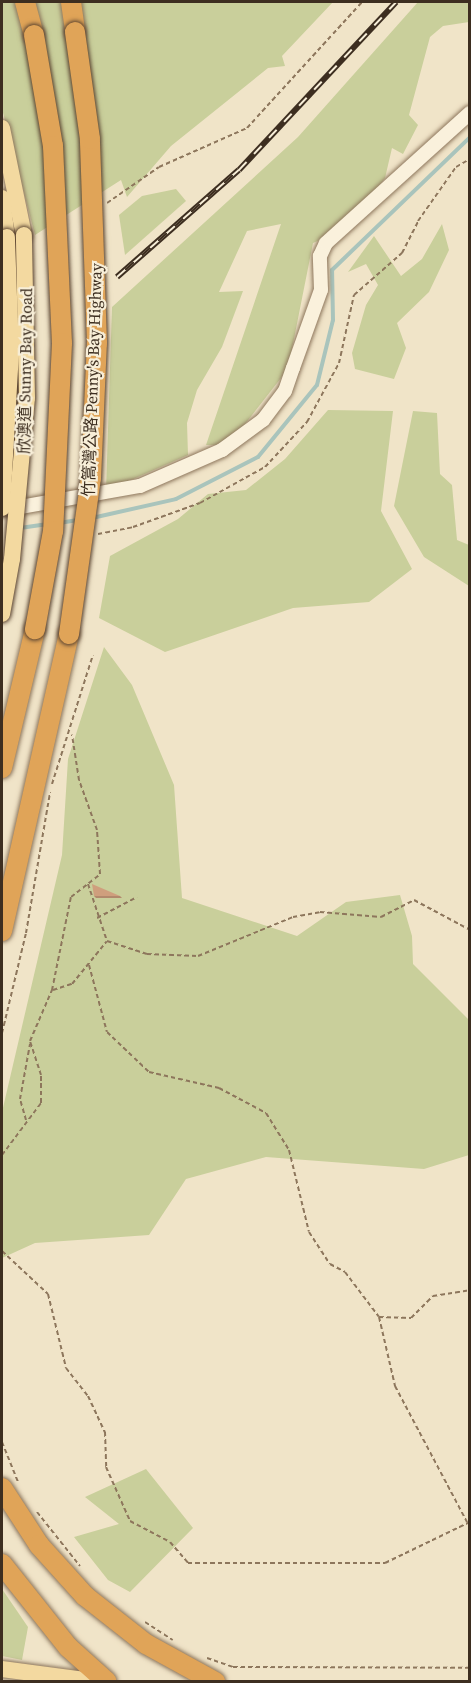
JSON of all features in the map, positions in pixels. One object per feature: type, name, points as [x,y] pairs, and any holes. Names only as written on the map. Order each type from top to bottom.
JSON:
[{"type":"highway","name":"竹篙灣公路 Penny's Bay Highway","points":[[2,768],[36,628],[53,531],[62,344],[52,146],[34,35],[26,2]]},
{"type":"highway","name":"竹篙灣公路 Penny's Bay Highway","points":[[2,931],[69,634],[91,478],[97,344],[90,140],[71,2]]},
{"type":"highway","points":[[2,1488],[39,1545],[85,1596],[146,1644],[215,1682]]},
{"type":"highway","points":[[2,1564],[69,1647],[107,1682]]},
{"type":"main road","name":"欣澳道 Sunny Bay Road","points":[[2,128],[24,235],[27,398],[12,559],[2,614]]},
{"type":"main road","name":"欣澳道 Sunny Bay Road","points":[[2,198],[7,237],[11,354],[2,509]]},
{"type":"main road","points":[[2,1669],[101,1682]]},
{"type":"lane","points":[[32,2],[34,35]]},
{"type":"lane","points":[[66,2],[75,32]]},
{"type":"lane","points":[[2,509],[140,486],[222,450],[263,420],[285,391],[321,290],[320,256],[326,243],[470,113]]},
{"type":"path","points":[[238,2],[260,2]]},
{"type":"path","points":[[97,210],[159,167],[247,128],[362,2]]},
{"type":"path","points":[[2,1033],[26,933],[50,789],[72,735],[93,655]]},
{"type":"path","points":[[26,1120],[20,1099],[30,1041],[52,990],[71,897],[100,874],[97,830],[79,780],[72,735]]},
{"type":"path","points":[[87,884],[97,918],[107,941],[147,954],[198,956],[293,917],[320,912],[381,917],[414,900],[470,930]]},
{"type":"path","points":[[97,918],[137,897]]},
{"type":"path","points":[[52,990],[72,984],[107,941]]},
{"type":"path","points":[[2,1251],[48,1294],[66,1368],[88,1396],[105,1432],[106,1467],[130,1521],[161,1535],[188,1563],[385,1563],[468,1522],[395,1386],[380,1317],[345,1272],[330,1264],[309,1232],[289,1150],[266,1113],[219,1088],[148,1072],[107,1032],[89,965]]},
{"type":"path","points":[[2,1155],[9,1151],[26,1120],[41,1102],[41,1075],[30,1041]]},
{"type":"path","points":[[380,1317],[411,1318],[433,1296],[470,1290]]},
{"type":"path","points":[[2,1442],[23,1493]]},
{"type":"path","points":[[30,1503],[82,1568]]},
{"type":"path","points":[[142,1620],[179,1644]]},
{"type":"path","points":[[198,1656],[233,1667],[470,1668]]},
{"type":"green space","points":[[2,2],[333,2],[282,56],[285,66],[268,68],[171,146],[127,197],[121,180],[35,235],[2,109]]},
{"type":"green space","points":[[418,2],[469,2],[469,22],[443,26],[430,37],[409,115],[418,125],[403,154],[392,148],[385,178],[366,203],[329,236],[313,243],[288,369],[245,424],[220,445],[206,445],[281,224],[247,231],[219,292],[243,291],[222,347],[197,390],[187,423],[188,455],[106,491],[112,307],[298,137]]},
{"type":"green space","points":[[176,189],[186,201],[125,255],[119,215],[142,196]]},
{"type":"green space","points":[[442,224],[449,250],[429,292],[397,323],[406,348],[394,379],[355,369],[352,353],[366,305],[378,285],[366,264],[348,272],[374,236],[401,276],[422,259]]},
{"type":"green space","points":[[328,410],[393,411],[381,511],[412,569],[369,602],[293,608],[165,652],[99,618],[110,556],[178,519],[208,494],[246,490],[285,459]]},
{"type":"green space","points":[[413,411],[437,413],[440,474],[452,485],[457,540],[469,545],[469,586],[424,557],[394,506]]},
{"type":"green space","points":[[104,647],[132,685],[174,785],[182,898],[297,936],[346,902],[400,895],[412,936],[413,964],[469,1020],[469,1155],[424,1169],[266,1157],[186,1179],[149,1235],[35,1243],[2,1258],[2,1112],[62,855],[68,759]]},
{"type":"green space","points":[[146,1469],[193,1528],[130,1592],[108,1580],[74,1537],[119,1524],[85,1497]]},
{"type":"green space","points":[[2,1589],[28,1627],[22,1660],[2,1656]]},
{"type":"building","points":[[92,884],[120,896],[94,896]]},
{"type":"waterway","points":[[92,518],[176,499],[258,457],[317,385],[333,320],[332,270],[470,137]]},
{"type":"waterway","points":[[59,523],[78,520]]},
{"type":"waterway","points":[[20,528],[48,524]]},
{"type":"railway","points":[[117,277],[239,170],[396,2]]}]
